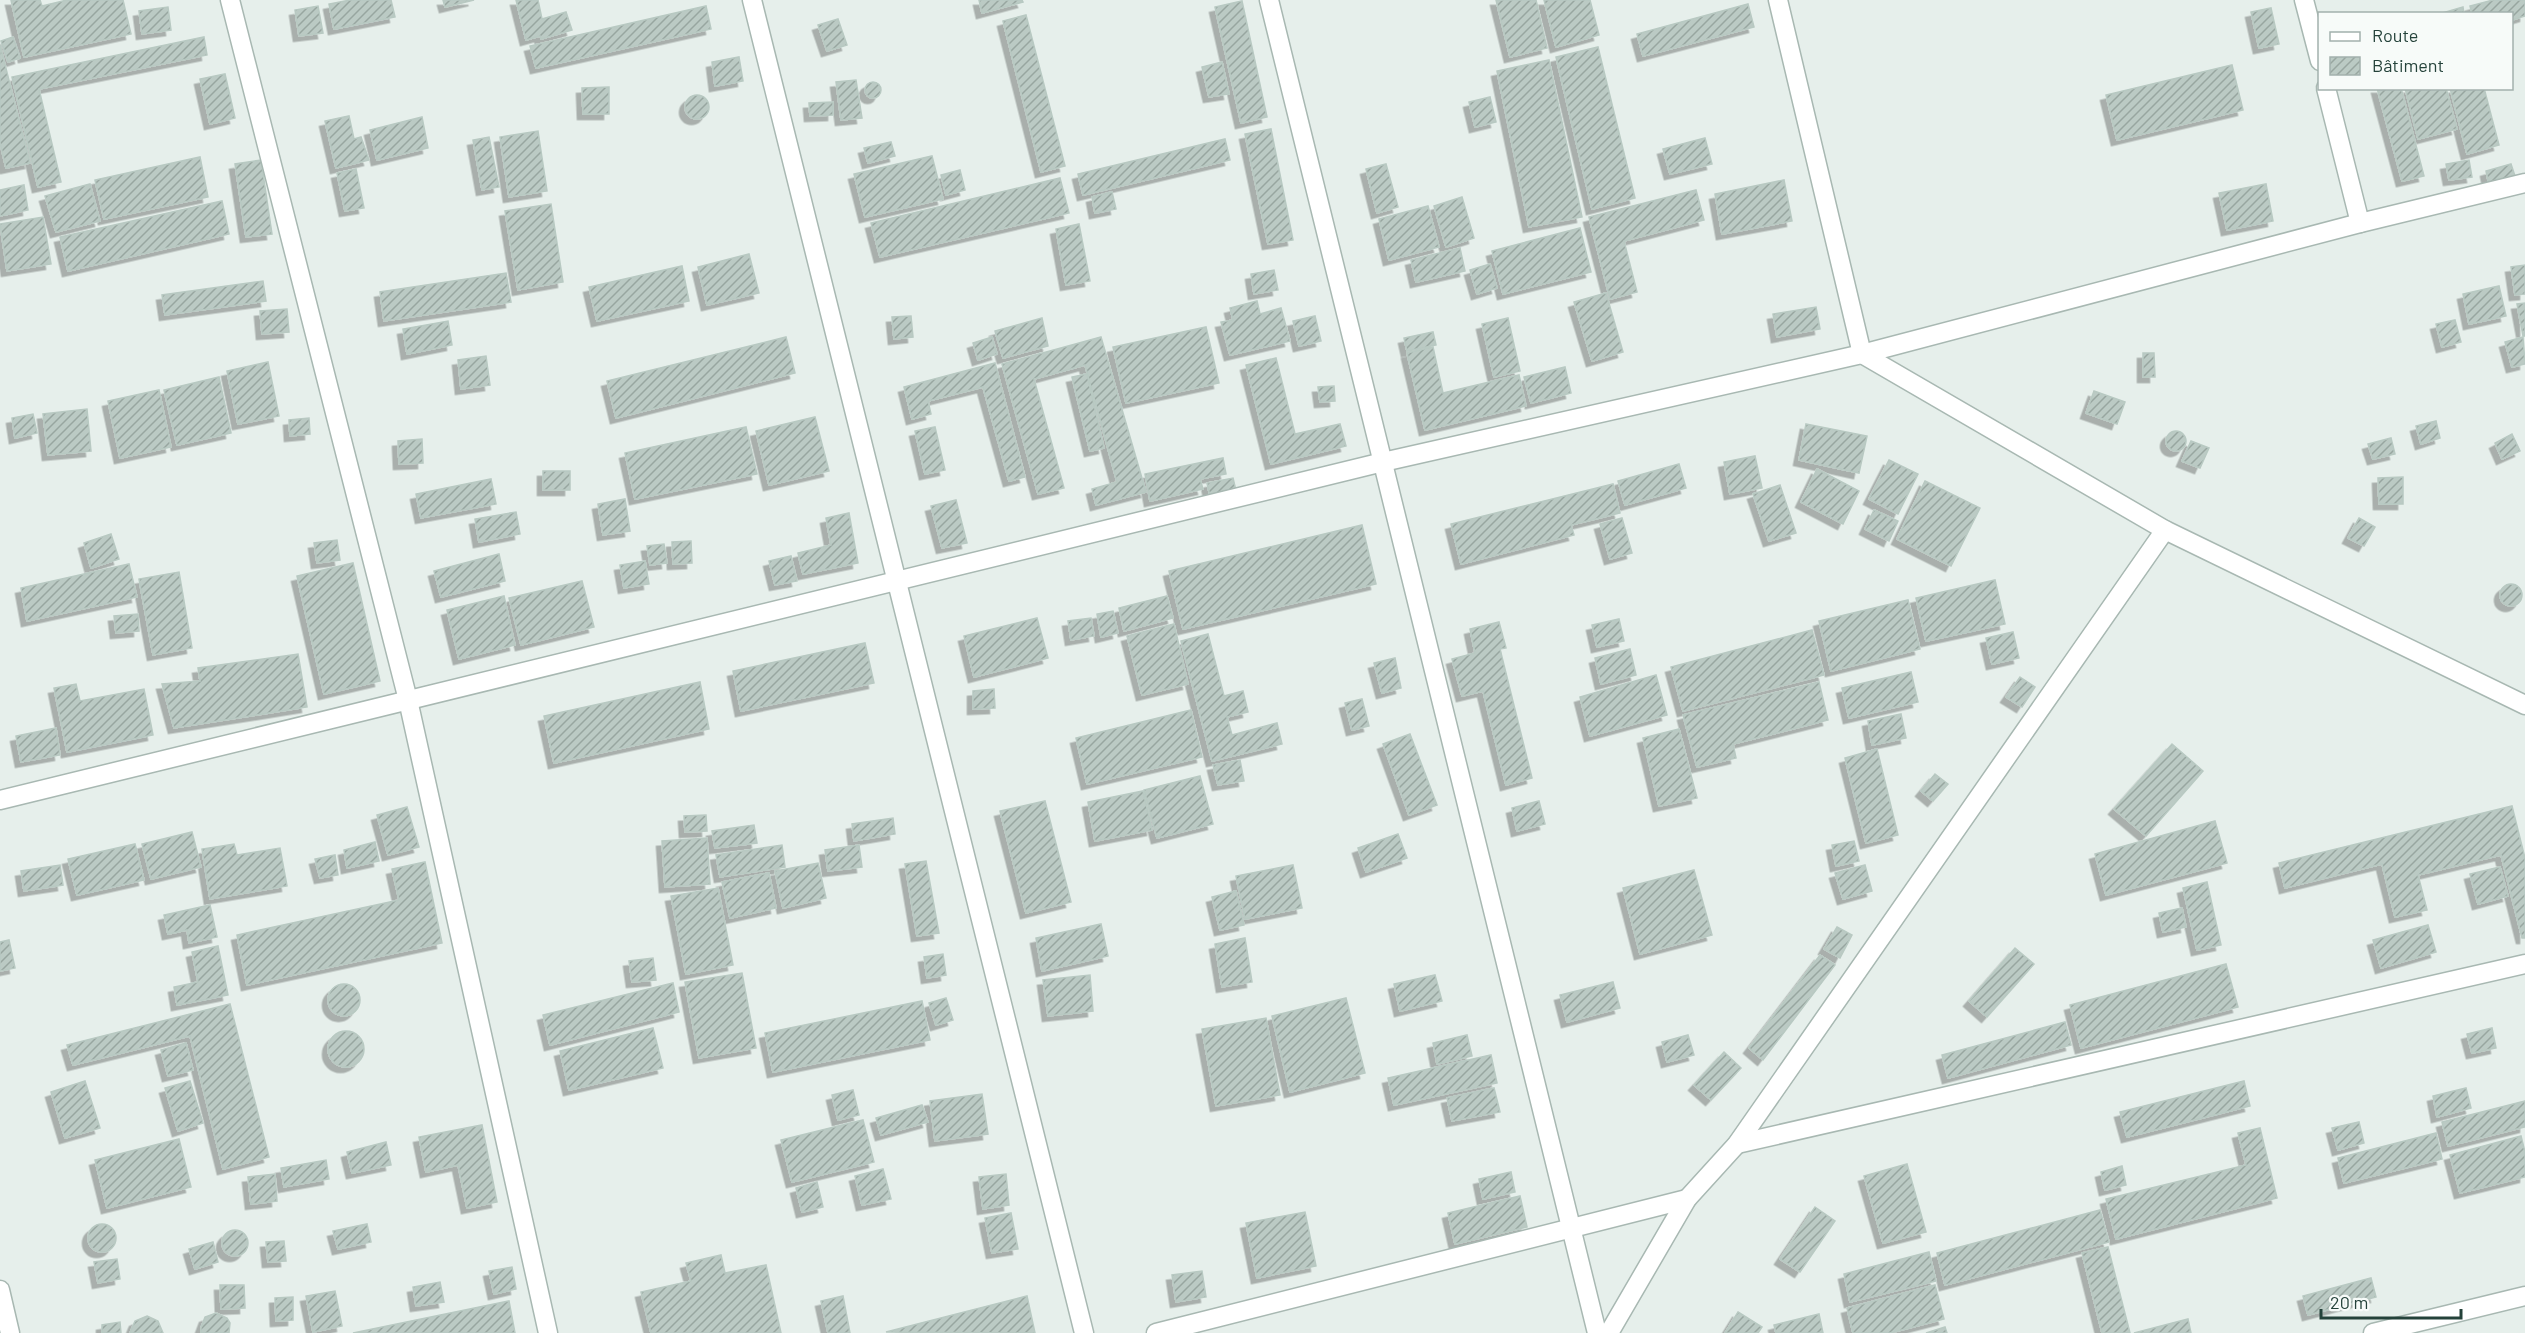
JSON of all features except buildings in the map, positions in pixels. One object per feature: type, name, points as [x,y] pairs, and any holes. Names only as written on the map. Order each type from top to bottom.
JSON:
[{"type":"street","points":[[230,0],[408,700],[548,1333]]},
{"type":"street","points":[[752,0],[1084,1333]]},
{"type":"street","points":[[1269,0],[1598,1333]]},
{"type":"street","points":[[1778,0],[1862,354],[2165,530],[2525,705]]},
{"type":"street","points":[[2304,0],[2318,57]]},
{"type":"street","points":[[2327,90],[2360,223]]},
{"type":"street","points":[[0,800],[1383,462],[1862,354],[2360,223],[2525,183]]},
{"type":"street","points":[[1609,1333],[1687,1198],[1737,1144],[2165,530]]},
{"type":"street","points":[[1737,1144],[2525,964]]},
{"type":"street","points":[[1156,1333],[1687,1198]]},
{"type":"street","points":[[0,1290],[10,1333]]},
{"type":"street","points":[[2373,1333],[2525,1296]]}]
